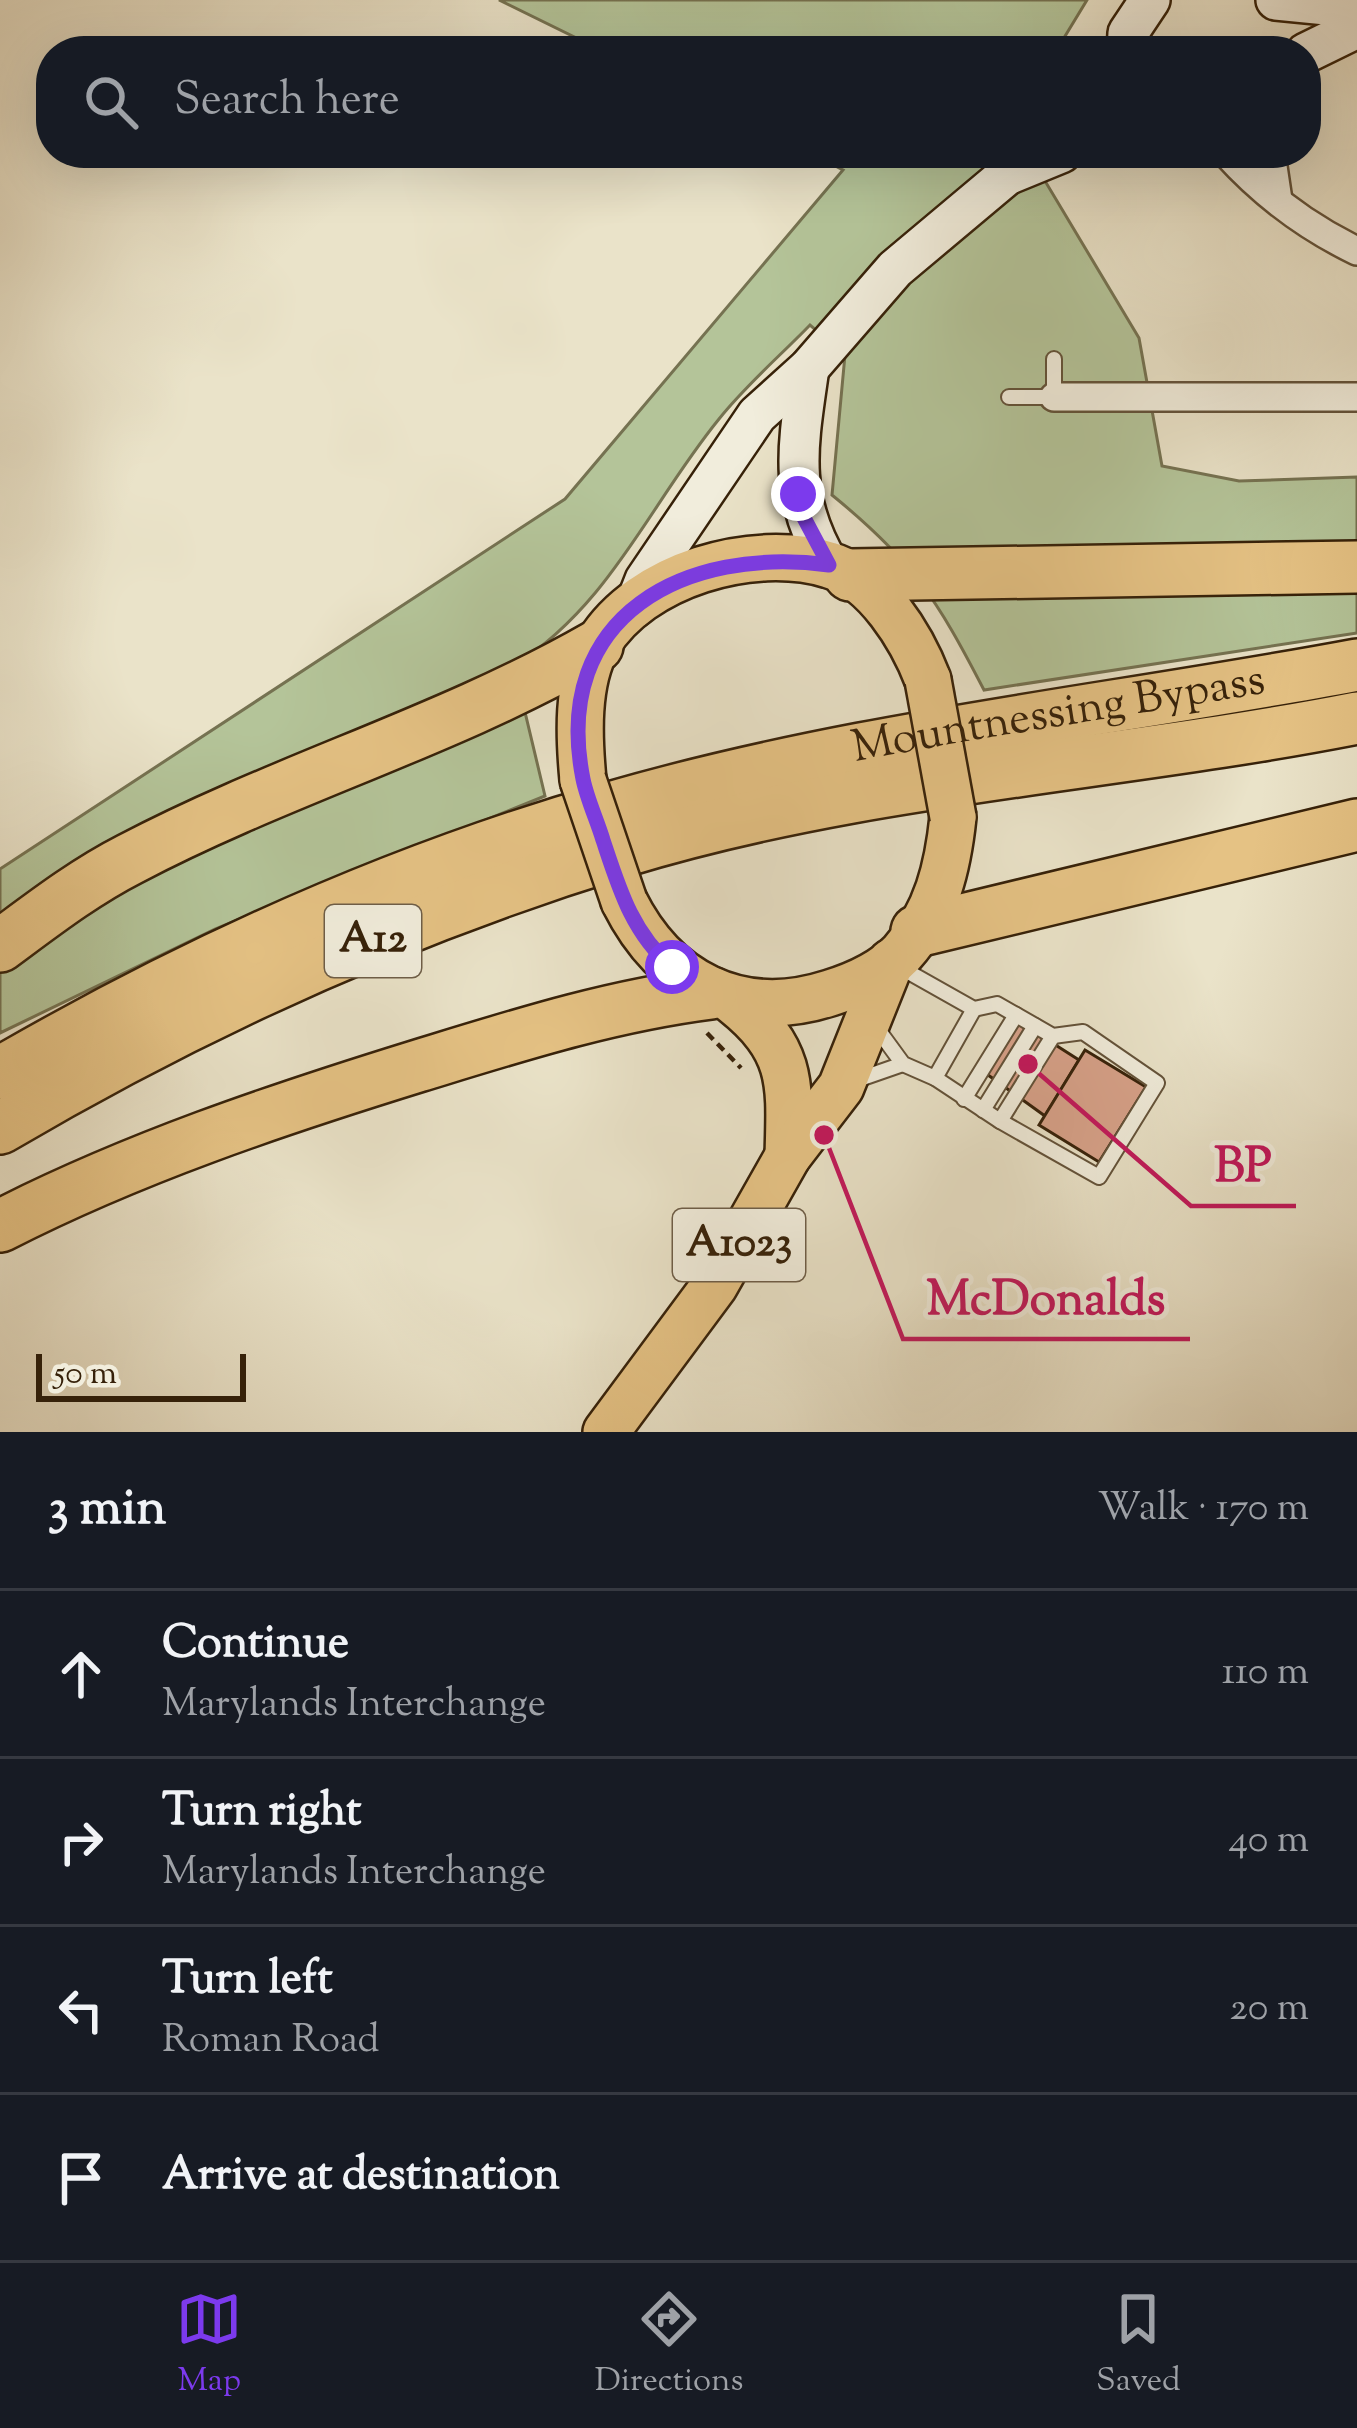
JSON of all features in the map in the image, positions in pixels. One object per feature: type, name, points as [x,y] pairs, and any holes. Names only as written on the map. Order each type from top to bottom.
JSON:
[{"type":"highway","points":[[839,570],[1357,567]]},
{"type":"highway","points":[[0,946],[127,860],[238,808],[506,698],[597,646]]},
{"type":"highway","name":"Mountnessing Bypass","points":[[766,793],[972,727],[1357,665]]},
{"type":"highway","name":"Mountnessing Bypass","points":[[766,793],[980,774],[1357,718]]},
{"type":"highway","name":"A12","points":[[0,1073],[207,961],[314,916],[605,809],[766,793]]},
{"type":"highway","name":"A12","points":[[0,1128],[243,998],[362,945],[625,850],[766,793]]},
{"type":"highway","points":[[904,947],[1357,825]]},
{"type":"highway","points":[[0,1226],[176,1148],[298,1102],[566,1019],[708,997]]},
{"type":"main road","points":[[1128,36],[1150,0]]},
{"type":"main road","points":[[1262,0],[1274,15],[1278,36]]},
{"type":"main road","points":[[1276,0],[1357,8]]},
{"type":"main road","points":[[1321,45],[1357,28]]},
{"type":"main road","points":[[634,608],[645,580],[757,415],[809,368],[895,269],[1010,168]]},
{"type":"main road","points":[[809,368],[798,494],[803,516],[839,570],[909,636],[928,680],[953,817],[942,887],[904,947],[869,978],[816,998],[708,997],[657,954],[624,901],[583,780],[579,737],[583,694],[597,646],[634,608],[676,578],[731,562],[776,558],[839,570]]},
{"type":"main road","name":"A1023","points":[[606,1432],[715,1285],[788,1156],[841,1087],[904,947]]},
{"type":"main road","name":"A1023","points":[[708,997],[767,1031],[786,1068],[788,1156]]},
{"type":"street","points":[[1243,168],[1313,229],[1357,250]]},
{"type":"street","points":[[1273,168],[1278,200]]},
{"type":"street","points":[[1054,398],[1357,397]]},
{"type":"lane","points":[[1009,398],[1054,398],[1054,359]]},
{"type":"lane","points":[[904,947],[974,1009]]},
{"type":"lane","points":[[874,1017],[880,1039],[903,1064],[935,1078],[983,1111],[1100,1177],[1157,1083],[1083,1032],[1053,1036],[997,1004],[974,1009],[935,1078]]},
{"type":"lane","points":[[964,1099],[1016,1015]]},
{"type":"lane","points":[[983,1111],[1035,1025]]},
{"type":"lane","points":[[1000,1120],[1053,1036]]},
{"type":"lane","points":[[841,1087],[903,1064]]},
{"type":"path","points":[[708,997],[698,1025],[748,1078]]},
{"type":"green space","points":[[499,0],[1087,0],[1065,36],[572,36]]},
{"type":"green space","points":[[839,168],[1041,168],[1139,338],[1162,466],[1239,481],[1357,477],[1357,633],[984,690],[921,583],[832,495],[845,355],[810,325],[719,419],[627,552],[577,613],[514,666],[545,796],[215,929],[0,1033],[0,869],[565,499],[843,170]]},
{"type":"building","points":[[1010,1016],[1079,1060],[1045,1116],[977,1067]]},
{"type":"building","points":[[1085,1050],[1146,1087],[1099,1162],[1039,1125]]},
{"type":"place","name":"BP","points":[[1028,1064]]},
{"type":"place","name":"McDonalds","points":[[824,1135]]},
{"type":"route","points":[[672,967],[639,932],[624,901],[583,780],[579,737],[583,694],[597,646],[617,622],[676,578],[731,562],[776,558],[829,565],[803,516],[798,494]]}]
